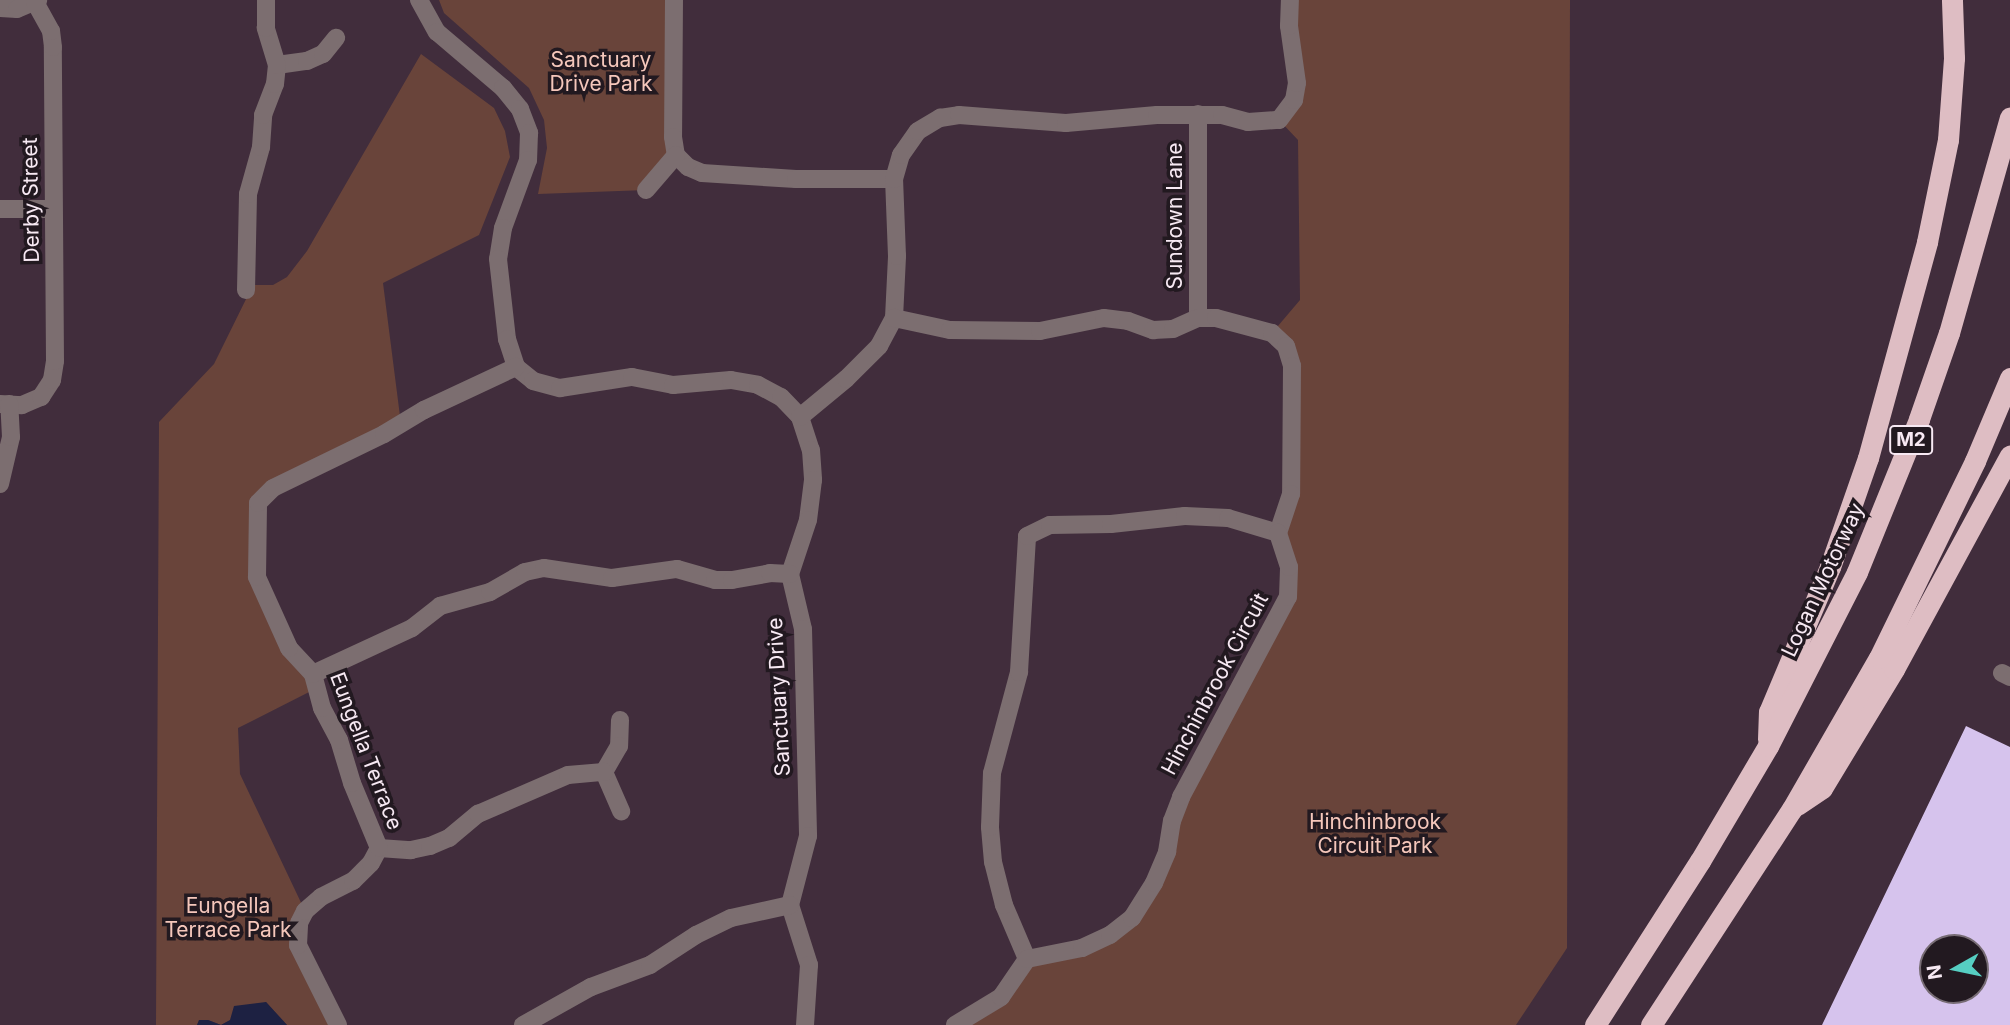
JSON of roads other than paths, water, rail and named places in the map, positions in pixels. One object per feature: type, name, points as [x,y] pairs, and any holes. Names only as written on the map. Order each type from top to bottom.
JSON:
[{"type":"highway","points":[[1768,746],[1769,712],[1848,518],[1892,377],[1927,242],[1948,140],[1954,58],[1952,0]]},
{"type":"highway","name":"Logan Motorway","points":[[1595,1025],[1700,861],[1768,746],[1857,572],[1919,419],[1978,240],[2010,117]]},
{"type":"highway","points":[[1651,1025],[1792,808],[1879,658],[1922,572],[2010,378]]},
{"type":"highway","points":[[1792,808],[1822,788],[1894,670],[2010,455]]},
{"type":"street","points":[[246,290],[248,194],[261,147],[263,115],[275,84],[277,65],[265,28],[266,0]]},
{"type":"street","points":[[313,674],[412,628],[440,606],[490,592],[544,568],[612,578],[677,569],[715,580],[732,580],[770,573],[790,574],[808,520],[813,480],[811,450],[800,417],[781,397],[758,384],[731,380],[673,385],[632,377],[560,388],[533,381],[516,367],[507,339],[498,259],[503,228],[528,160],[529,133],[520,109],[503,88],[437,33],[419,0]]},
{"type":"street","points":[[674,0],[673,137],[676,155],[688,167],[702,173],[894,179]]},
{"type":"street","points":[[800,417],[846,379],[879,345],[894,318],[897,256],[894,179],[901,155],[918,131],[940,118],[960,115],[1078,123],[1198,114],[1222,115],[1248,122],[1279,120],[1288,111],[1297,83],[1289,26],[1290,0]]},
{"type":"street","points":[[0,8],[17,9],[37,1]]},
{"type":"street","name":"Derby Street","points":[[4,404],[30,403],[41,397],[52,380],[55,361],[51,31],[37,1]]},
{"type":"street","points":[[277,65],[307,61],[323,54],[336,38]]},
{"type":"street","name":"Sundown Lane","points":[[1198,114],[1198,318]]},
{"type":"street","points":[[646,190],[676,155]]},
{"type":"street","points":[[0,209],[52,209]]},
{"type":"street","points":[[894,318],[950,330],[1040,331],[1104,318],[1128,321],[1153,330],[1173,329],[1198,318],[1216,318],[1272,333],[1286,345],[1292,366],[1291,494],[1278,533],[1228,518],[1185,516],[1111,524],[1050,525],[1027,536],[1019,672],[992,773],[990,827],[993,862],[1004,905],[1027,960],[1001,997],[955,1025]]},
{"type":"street","name":"Eungella Terrace","points":[[338,1025],[298,945],[299,923],[305,911],[321,897],[353,881],[371,863],[379,848],[352,783],[339,740],[322,708],[313,674],[289,648],[257,577],[258,503],[273,488],[384,434],[424,410],[516,367]]},
{"type":"street","points":[[0,484],[11,437],[4,404]]},
{"type":"street","name":"Hinchinbrook Circuit","points":[[1027,960],[1082,948],[1110,935],[1132,918],[1154,883],[1167,852],[1172,821],[1181,797],[1288,597],[1289,567],[1278,533]]},
{"type":"street","name":"Sanctuary Drive","points":[[790,574],[803,629],[808,836],[790,905]]},
{"type":"street","points":[[604,772],[619,746],[620,720]]},
{"type":"street","points":[[379,848],[411,850],[430,846],[449,838],[478,814],[568,775],[604,772]]},
{"type":"street","points":[[604,772],[621,811]]},
{"type":"street","points":[[523,1025],[591,987],[650,965],[696,935],[731,918],[790,905],[809,965],[805,1025]]},
{"type":"water","points":[[266,1002],[287,1025],[221,1025],[230,1020],[234,1006]]},
{"type":"water","points":[[199,1020],[208,1020],[221,1025],[197,1025]]},
{"type":"park label","name":"Sanctuary Drive Park","points":[[601,72]]},
{"type":"park label","name":"Hinchinbrook Circuit Park","points":[[1375,834]]},
{"type":"park label","name":"Eungella Terrace Park","points":[[228,918]]}]
